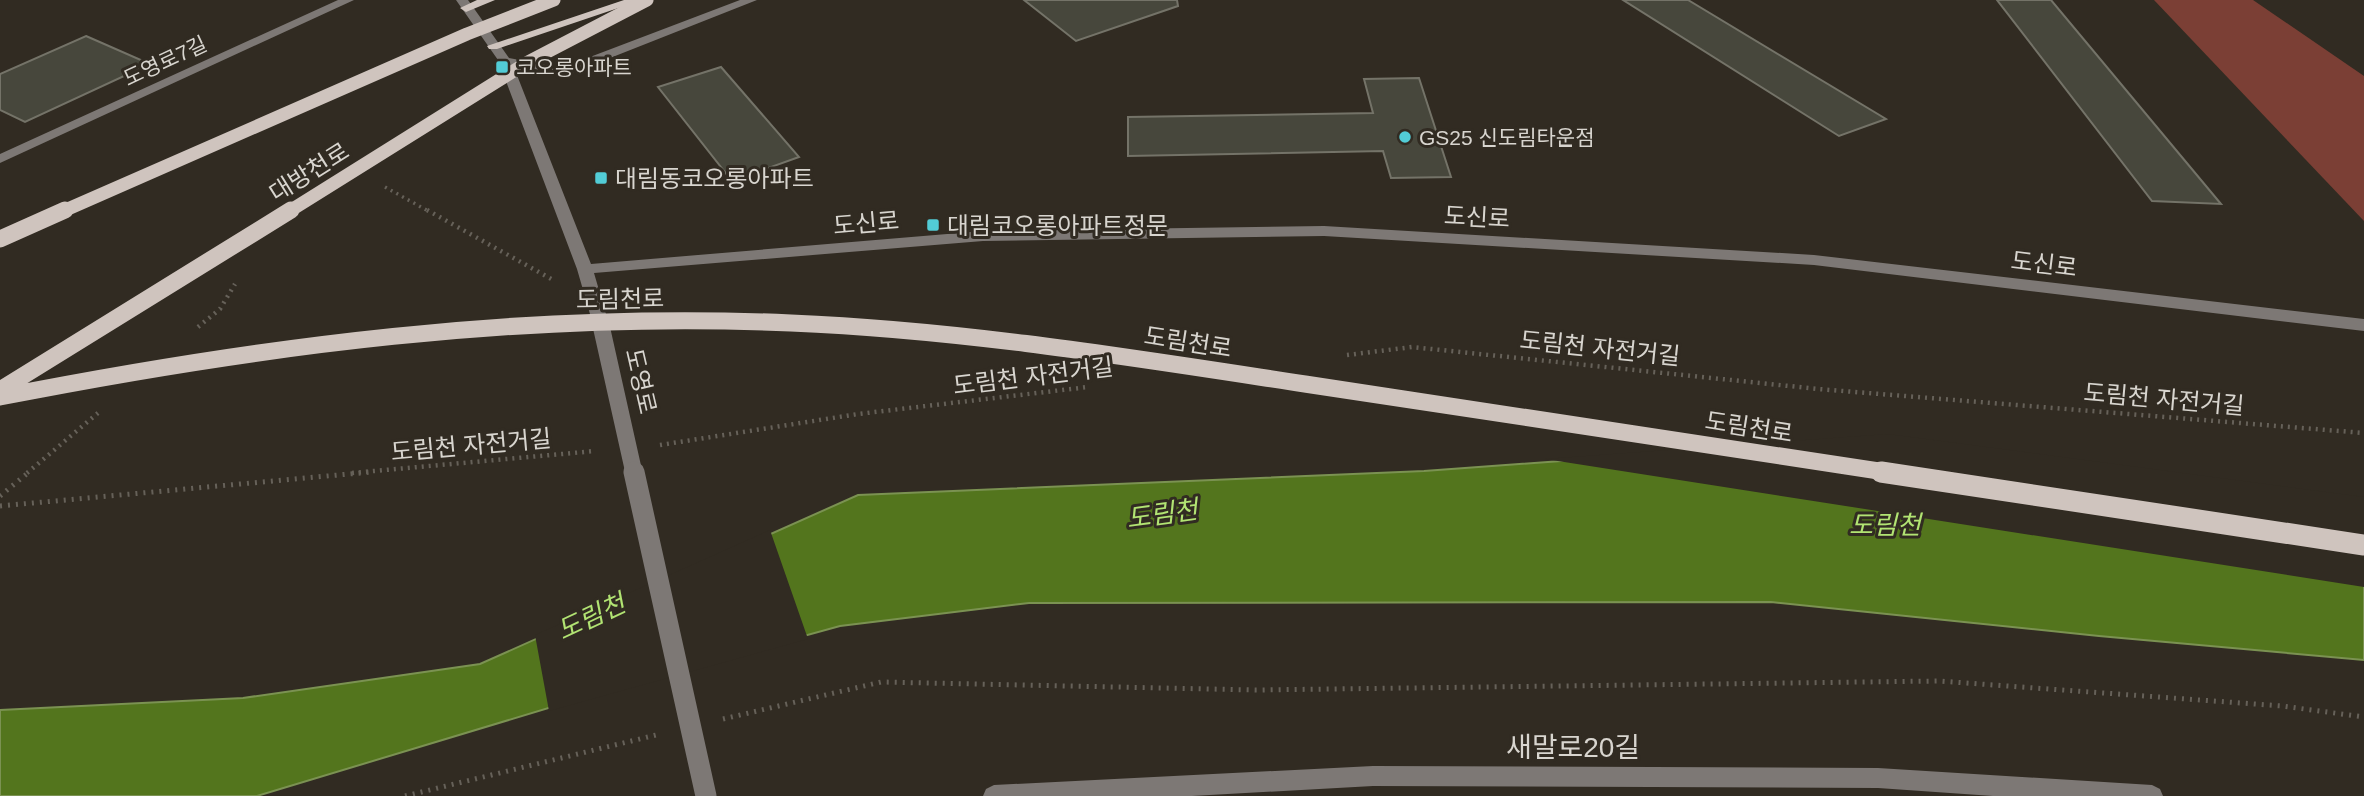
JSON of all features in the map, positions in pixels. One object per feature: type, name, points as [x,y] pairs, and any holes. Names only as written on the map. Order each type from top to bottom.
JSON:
[{"type":"main road","points":[[464,4],[489,0]]},
{"type":"main road","points":[[0,239],[467,34],[554,0]]},
{"type":"main road","points":[[493,46],[636,0]]},
{"type":"main road","name":"대방천로","points":[[0,390],[172,287],[482,89],[606,19],[647,0]]},
{"type":"main road","name":"도림천로","points":[[0,397],[198,360],[417,333],[554,325],[740,321],[966,335],[2364,545]]},
{"type":"street","name":"도영로7길","points":[[0,159],[348,0]]},
{"type":"street","points":[[504,60],[562,72],[751,0]]},
{"type":"street","name":"도영로","points":[[464,4],[504,60],[585,269],[706,796]]},
{"type":"street","name":"도신로","points":[[585,269],[983,236],[1324,231],[1814,260],[2364,325]]},
{"type":"street","name":"새말로20길","points":[[994,796],[1373,776],[1878,778],[2152,796]]},
{"type":"path","points":[[382,185],[597,312]]},
{"type":"path","points":[[188,335],[220,309],[239,279]]},
{"type":"path","name":"도림천 자전거길","points":[[1343,356],[1412,347],[1818,389],[2364,433]]},
{"type":"path","name":"도림천 자전거길","points":[[652,446],[858,414],[1097,386]]},
{"type":"path","points":[[0,496],[105,407]]},
{"type":"path","name":"도림천 자전거길","points":[[0,506],[596,451]]},
{"type":"path","points":[[721,720],[881,682],[1256,690],[1939,681],[2282,706],[2364,717]]},
{"type":"path","points":[[405,796],[668,732]]},
{"type":"shaded area","points":[[2154,0],[2253,0],[2364,76],[2364,221]]},
{"type":"water","name":"도림천","points":[[1888,437],[2364,500],[2364,660],[1771,602],[1029,603],[840,626],[608,690],[257,796],[0,796],[0,710],[243,698],[480,664],[858,495],[1424,471]]},
{"type":"pier","points":[[1888,434],[2364,497],[2364,587],[1545,459]]},
{"type":"pier","points":[[770,530],[808,639],[549,711],[535,635]]},
{"type":"building","points":[[1024,0],[1177,0],[1178,6],[1076,41]]},
{"type":"building","points":[[1623,0],[1688,0],[1886,119],[1839,136]]},
{"type":"building","points":[[1997,0],[2051,0],[2221,204],[2152,201]]},
{"type":"building","points":[[86,36],[150,64],[25,122],[0,110],[0,74]]},
{"type":"building","points":[[721,67],[799,157],[732,181],[658,87]]},
{"type":"building","points":[[1419,78],[1451,177],[1391,178],[1383,151],[1128,156],[1128,117],[1373,113],[1364,79]]},
{"type":"place","name":"코오롱아파트","points":[[502,67]]},
{"type":"place","name":"GS25 신도림타운점","points":[[1405,137]]},
{"type":"place","name":"대림동코오롱아파트","points":[[601,178]]},
{"type":"place","name":"대림코오롱아파트정문","points":[[933,225]]}]
